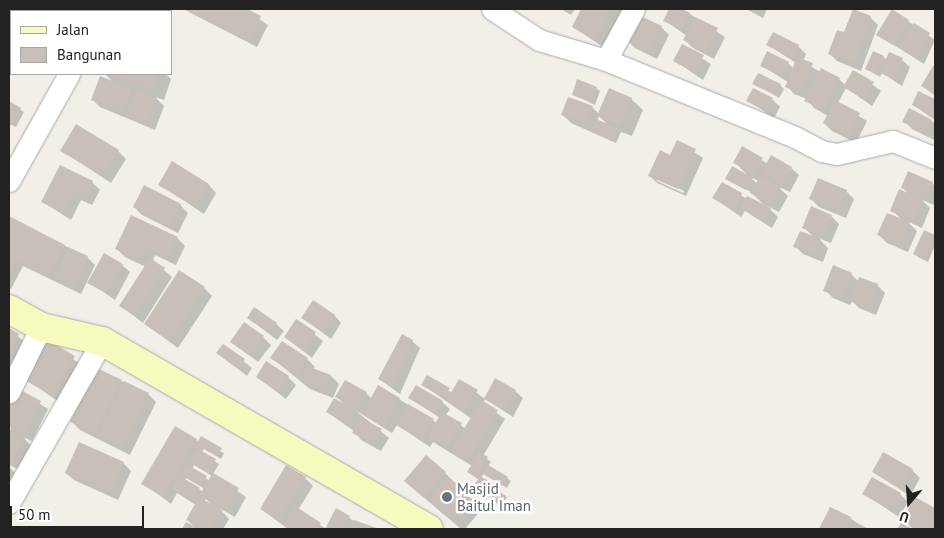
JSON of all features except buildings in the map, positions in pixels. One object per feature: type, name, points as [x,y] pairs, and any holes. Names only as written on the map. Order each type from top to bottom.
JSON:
[{"type":"main road","points":[[9,310],[41,327],[102,341],[429,529]]},
{"type":"street","points":[[492,9],[539,40],[606,60],[795,137],[821,151],[837,154],[893,141],[935,158]]},
{"type":"street","points":[[606,60],[634,9]]},
{"type":"street","points":[[9,181],[68,75]]},
{"type":"street","points":[[9,392],[41,327]]},
{"type":"street","points":[[9,503],[102,341]]},
{"type":"place","name":"Masjid Baitul Iman","points":[[447,497]]}]
